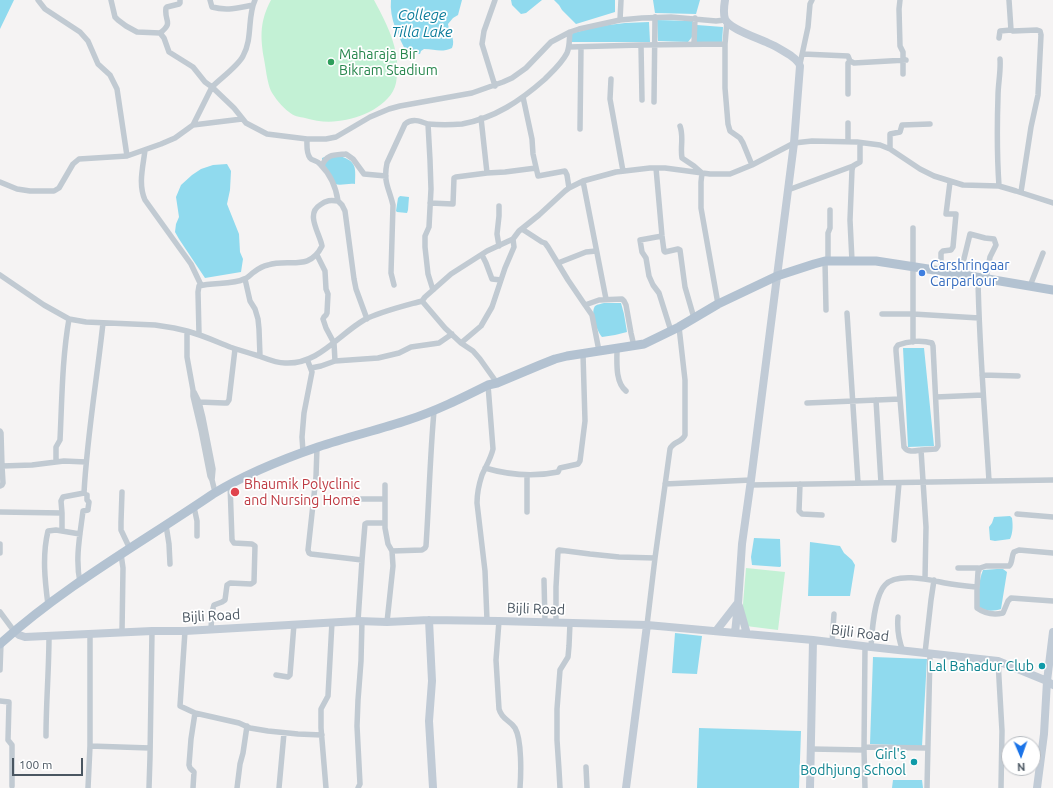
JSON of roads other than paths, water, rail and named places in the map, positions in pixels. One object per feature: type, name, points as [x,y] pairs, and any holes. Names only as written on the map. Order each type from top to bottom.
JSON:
[{"type":"main road","points":[[0,644],[14,631],[80,582],[166,524],[230,484],[281,460],[434,411],[493,384],[555,359],[634,346],[651,341],[718,304],[777,276],[827,261],[876,261],[1053,290]]},
{"type":"street","points":[[38,0],[45,9],[84,36],[88,41],[98,64],[112,78],[117,90],[127,156]]},
{"type":"street","points":[[111,0],[115,17],[126,26],[137,32],[160,33],[167,28],[168,25],[165,15],[166,8],[179,4],[180,0]]},
{"type":"street","points":[[210,0],[212,7],[220,9],[242,8],[254,3]]},
{"type":"street","points":[[495,0],[484,31],[482,44],[495,86]]},
{"type":"street","points":[[620,20],[621,0]]},
{"type":"street","points":[[724,0],[726,20],[725,88],[728,124],[730,131],[740,138],[752,164]]},
{"type":"street","points":[[735,633],[742,544],[794,143],[800,64],[808,27],[810,4],[812,0]]},
{"type":"street","points":[[900,0],[900,46],[905,60],[904,74]]},
{"type":"street","points":[[1009,0],[1010,30]]},
{"type":"street","points":[[0,182],[17,189],[30,191],[54,191],[63,184],[72,164],[79,159],[127,156],[175,138],[193,124],[212,87],[244,55],[248,42],[254,3]]},
{"type":"street","points":[[160,33],[162,34],[169,52],[193,67],[205,82],[234,108],[246,123],[267,134],[307,139],[326,139],[336,137],[370,117],[389,109],[472,93],[495,86],[512,78],[526,68],[551,42],[579,29],[620,20],[655,17],[695,18],[716,21],[726,20]]},
{"type":"street","points":[[654,102],[655,17]]},
{"type":"street","points":[[694,42],[695,18]]},
{"type":"street","points":[[726,20],[734,28],[770,43],[797,60],[800,64]]},
{"type":"street","points":[[999,38],[1000,31],[1010,30],[1037,30],[1040,31],[1041,35],[1038,96],[1031,127],[1021,192]]},
{"type":"street","points":[[394,284],[391,274],[393,205],[386,182],[386,170],[387,163],[405,124],[413,120],[428,124],[462,124],[503,110],[523,97],[556,68],[564,58],[569,47],[570,32]]},
{"type":"street","points":[[569,47],[694,42],[725,44]]},
{"type":"street","points":[[641,45],[642,100]]},
{"type":"street","points":[[580,129],[581,47]]},
{"type":"street","points":[[803,54],[848,56],[850,61],[854,63],[905,60]]},
{"type":"street","points":[[999,186],[998,96],[1000,59]]},
{"type":"street","points":[[848,94],[848,63],[850,61]]},
{"type":"street","points":[[611,79],[610,99],[623,171]]},
{"type":"street","points":[[523,97],[538,176],[565,171],[567,174],[569,188]]},
{"type":"street","points":[[481,118],[487,172]]},
{"type":"street","points":[[193,124],[242,119]]},
{"type":"street","points":[[848,123],[848,142]]},
{"type":"street","points":[[428,124],[432,180],[429,227],[425,236],[425,247],[428,274],[433,290]]},
{"type":"street","points":[[890,149],[890,134],[900,132],[902,125],[930,124]]},
{"type":"street","points":[[680,126],[683,140],[682,158],[702,173]]},
{"type":"street","points":[[307,139],[309,156],[322,166],[335,187],[338,201],[345,211],[355,284],[367,319]]},
{"type":"street","points":[[0,276],[68,319],[86,322],[154,325],[174,328],[200,334],[235,349],[276,362],[290,363],[307,360],[334,343],[353,327],[367,319],[400,307],[422,302],[425,297],[451,274],[487,251],[513,239],[522,229],[569,188],[583,181],[616,172],[665,168],[702,173],[730,174],[794,143],[812,141],[848,142],[880,145],[890,149],[920,169],[950,182],[963,185],[999,186],[1053,203]]},
{"type":"street","points":[[788,190],[837,173],[860,162],[860,143]]},
{"type":"street","points":[[145,150],[141,176],[142,192],[145,200],[191,264],[201,285]]},
{"type":"street","points":[[322,166],[324,161],[329,156],[346,154],[353,159],[364,174],[386,176]]},
{"type":"street","points":[[852,261],[850,220],[853,166]]},
{"type":"street","points":[[430,203],[453,204],[454,178],[456,177],[487,172],[505,172],[536,168]]},
{"type":"street","points":[[656,168],[664,251],[680,250],[685,287],[694,318]]},
{"type":"street","points":[[702,173],[701,208],[718,304]]},
{"type":"street","points":[[583,181],[606,299]]},
{"type":"street","points":[[941,271],[941,253],[951,250],[956,214],[946,214],[950,182]]},
{"type":"street","points":[[200,334],[199,286],[245,279],[268,264],[303,262],[310,260],[317,255],[322,246],[314,222],[314,211],[316,207],[326,201],[338,201]]},
{"type":"street","points":[[499,206],[497,234],[499,246]]},
{"type":"street","points":[[826,310],[830,210]]},
{"type":"street","points":[[913,228],[913,342]]},
{"type":"street","points":[[522,229],[543,242],[548,247],[592,315],[600,351]]},
{"type":"street","points":[[960,275],[970,234],[994,239],[996,245],[982,278],[979,318],[989,481]]},
{"type":"street","points":[[626,788],[646,625],[671,446],[681,441],[685,435],[685,380],[675,329],[659,293],[653,286],[649,276],[646,258],[642,252],[640,240],[662,236]]},
{"type":"street","points":[[461,343],[481,326],[492,307],[505,268],[514,247],[513,239]]},
{"type":"street","points":[[558,263],[586,252],[596,251]]},
{"type":"street","points":[[1030,286],[1043,253]]},
{"type":"street","points":[[317,255],[325,271],[326,288],[328,294],[327,313],[324,316],[324,319],[328,333],[334,343],[335,361]]},
{"type":"street","points":[[482,255],[492,279],[501,280]]},
{"type":"street","points":[[245,279],[250,301],[255,309],[258,319],[260,356]]},
{"type":"street","points":[[585,305],[599,300],[622,299],[626,305],[634,346]]},
{"type":"street","points":[[422,302],[461,343],[473,351],[480,359],[493,384],[492,456],[481,477],[477,495],[485,571],[487,620]]},
{"type":"street","points":[[847,313],[858,483]]},
{"type":"street","points":[[882,314],[913,314],[979,318]]},
{"type":"street","points":[[56,462],[56,448],[60,440],[63,369],[68,319]]},
{"type":"street","points":[[62,531],[61,501],[63,497],[84,492],[86,462],[103,323]]},
{"type":"street","points":[[187,331],[187,357],[193,396],[210,476],[215,492]]},
{"type":"street","points":[[311,368],[335,361],[378,358],[399,353],[411,347],[439,343],[452,334]]},
{"type":"street","points":[[913,342],[930,342],[933,344],[936,397],[938,446],[936,449],[908,451],[904,447],[896,348],[898,345],[913,342]]},
{"type":"street","points":[[199,402],[224,404],[228,402],[235,349]]},
{"type":"street","points":[[616,349],[619,381],[626,391]]},
{"type":"street","points":[[485,468],[503,473],[527,475],[558,472],[560,468],[578,464],[580,461],[585,422],[583,354]]},
{"type":"street","points":[[304,452],[304,413],[312,372],[307,360]]},
{"type":"street","points":[[982,375],[1018,376]]},
{"type":"street","points":[[193,390],[199,402],[213,469],[212,480]]},
{"type":"street","points":[[936,397],[983,395]]},
{"type":"street","points":[[807,403],[900,399]]},
{"type":"street","points":[[876,400],[881,483]]},
{"type":"street","points":[[392,551],[422,550],[426,546],[429,499],[429,461],[434,411]]},
{"type":"street","points":[[0,431],[3,482],[0,486]]},
{"type":"street","points":[[318,447],[309,553],[362,560]]},
{"type":"street","points":[[921,450],[924,482],[926,541],[925,579]]},
{"type":"street","points":[[2,466],[32,465],[56,462],[86,462]]},
{"type":"street","points":[[527,475],[527,512]]},
{"type":"street","points":[[665,484],[751,482],[800,484],[1053,480]]},
{"type":"street","points":[[894,540],[899,482]]},
{"type":"street","points":[[212,629],[213,607],[214,605],[225,600],[227,585],[251,584],[254,582],[255,546],[252,544],[234,543],[232,540],[230,484]]},
{"type":"street","points":[[800,484],[799,511],[802,514],[822,515]]},
{"type":"street","points":[[385,485],[385,524],[388,544],[392,551],[393,571],[387,622]]},
{"type":"street","points":[[122,492],[121,530],[130,548]]},
{"type":"street","points":[[80,582],[77,567],[83,511],[88,510],[89,502],[87,500],[87,495]]},
{"type":"street","points":[[349,499],[385,499]]},
{"type":"street","points":[[194,507],[197,520],[197,536]]},
{"type":"street","points":[[0,512],[62,513]]},
{"type":"street","points":[[1017,514],[1053,517]]},
{"type":"street","points":[[166,524],[170,564]]},
{"type":"street","points":[[358,788],[360,784],[358,700],[361,661],[360,621],[365,524],[385,524]]},
{"type":"street","points":[[48,605],[45,579],[45,555],[48,531],[62,531],[80,534]]},
{"type":"street","points":[[0,544],[0,553]]},
{"type":"street","points":[[556,622],[559,550],[612,556],[655,558]]},
{"type":"street","points":[[958,568],[979,569],[983,567],[1009,566],[1011,564],[1013,553],[1016,551],[1053,553]]},
{"type":"street","points":[[121,554],[123,568],[122,632]]},
{"type":"street","points":[[979,569],[977,608],[980,610],[995,614],[1003,613],[1009,599],[1011,598],[1053,601]]},
{"type":"street","points":[[865,788],[864,748],[868,647],[873,620],[882,589],[886,584],[898,578],[934,580],[977,588]]},
{"type":"street","points":[[544,580],[544,622]]},
{"type":"street","points":[[927,788],[928,653],[931,600],[934,580]]},
{"type":"street","points":[[716,631],[738,604]]},
{"type":"street","points":[[738,604],[747,634]]},
{"type":"street","points":[[0,612],[14,631]]},
{"type":"street","points":[[832,643],[834,614]]},
{"type":"street","points":[[898,617],[898,636],[903,651]]},
{"type":"street","points":[[429,620],[432,681],[429,721],[432,788]]},
{"type":"street","points":[[499,620],[496,660],[499,709],[502,717],[514,726],[517,733],[520,764],[520,788]]},
{"type":"street","name":"Bijli Road","points":[[14,631],[25,638],[360,621],[499,620],[646,625],[813,640],[998,661],[1050,683]]},
{"type":"street","points":[[322,788],[326,788],[321,709],[327,700],[329,691],[332,622]]},
{"type":"street","points":[[560,788],[557,740],[558,702],[560,670],[568,653],[570,623]]},
{"type":"street","points":[[276,675],[288,677],[290,675],[294,624]]},
{"type":"street","points":[[149,788],[152,631]]},
{"type":"street","points":[[184,631],[180,706],[195,713],[258,729],[284,733],[322,735]]},
{"type":"street","points":[[1037,788],[1050,683],[1053,632]]},
{"type":"street","points":[[88,788],[90,746],[90,634]]},
{"type":"street","points":[[46,736],[49,636]]},
{"type":"street","points":[[810,788],[813,640]]},
{"type":"street","points":[[0,644],[0,670]]},
{"type":"street","points":[[998,661],[1002,731],[1001,788]]},
{"type":"street","points":[[0,701],[9,702],[8,740],[12,745],[12,786]]},
{"type":"street","points":[[193,788],[194,772],[189,765],[195,713]]},
{"type":"street","points":[[237,788],[247,726]]},
{"type":"street","points":[[279,788],[284,733]]},
{"type":"street","points":[[90,746],[150,748]]},
{"type":"street","points":[[810,749],[928,748]]},
{"type":"street","points":[[586,767],[587,788]]},
{"type":"water","points":[[0,0],[14,0],[0,29]]},
{"type":"water","name":"College Tilla Lake","points":[[391,0],[462,0],[458,15],[448,24],[453,39],[452,48],[441,51],[424,49],[420,54],[407,53],[393,21]]},
{"type":"water","points":[[511,0],[542,0],[526,13],[521,14],[512,5]]},
{"type":"water","points":[[554,0],[615,0],[615,12],[576,24]]},
{"type":"water","points":[[653,0],[700,0],[696,14],[655,13]]},
{"type":"water","points":[[657,20],[693,21],[692,37],[688,42],[658,41]]},
{"type":"water","points":[[649,22],[650,42],[572,42],[570,37],[573,33],[600,26]]},
{"type":"water","points":[[697,25],[723,27],[722,42],[694,42]]},
{"type":"water","points":[[337,155],[348,159],[354,165],[355,184],[335,184],[322,162],[322,158]]},
{"type":"water","points":[[227,164],[231,171],[230,190],[227,204],[239,234],[240,252],[243,259],[241,272],[205,278],[175,232],[179,217],[176,197],[181,185],[201,169],[213,165]]},
{"type":"water","points":[[400,196],[409,197],[407,213],[396,211],[398,198]]},
{"type":"water","points":[[604,303],[621,303],[627,332],[602,337],[596,326],[593,313],[595,306]]},
{"type":"water","points":[[903,348],[924,348],[934,446],[908,447]]},
{"type":"water","points":[[1010,516],[1012,518],[1013,526],[1010,539],[995,541],[990,540],[989,527],[994,517]]},
{"type":"water","points":[[754,538],[780,539],[780,567],[752,565],[751,557]]},
{"type":"water","points":[[810,542],[840,546],[844,553],[852,560],[855,565],[850,596],[808,596]]},
{"type":"water","points":[[1003,569],[1007,572],[1001,609],[993,611],[984,610],[979,607],[979,588],[983,570]]},
{"type":"water","points":[[675,633],[702,636],[697,674],[672,673]]},
{"type":"water","points":[[873,657],[927,659],[922,746],[870,744]]},
{"type":"water","points":[[699,728],[801,731],[799,788],[697,788]]},
{"type":"water","points":[[893,780],[922,780],[923,788],[892,788]]},
{"type":"place","name":"Maharaja Bir Bikram Stadium","points":[[331,62]]},
{"type":"place","name":"Carshringaar Carparlour","points":[[922,273]]},
{"type":"place","name":"Bhaumik Polyclinic and Nursing Home","points":[[235,492]]},
{"type":"place","name":"Lal Bahadur Club","points":[[1042,666]]},
{"type":"place","name":"Girl's Bodhjung School","points":[[914,762]]}]
